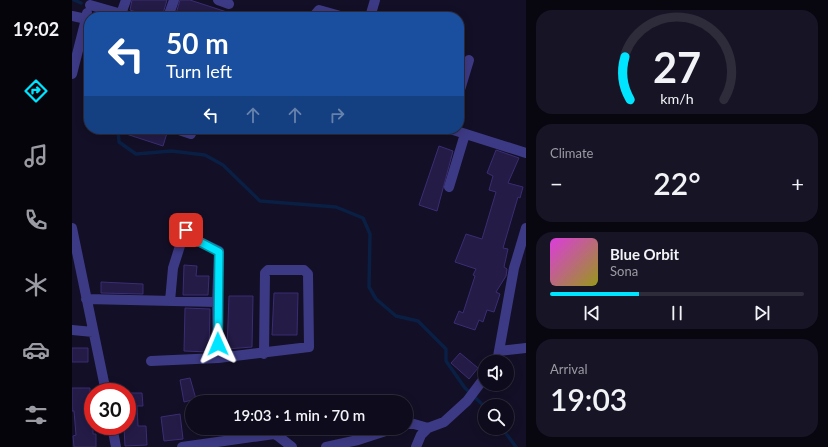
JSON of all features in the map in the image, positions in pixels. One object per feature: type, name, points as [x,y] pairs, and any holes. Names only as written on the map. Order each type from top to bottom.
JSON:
[{"type":"street","points":[[122,12],[126,0]]},
{"type":"street","points":[[170,12],[174,0]]},
{"type":"street","points":[[218,0],[229,4]]},
{"type":"street","points":[[371,12],[375,0]]},
{"type":"street","points":[[90,3],[115,12]]},
{"type":"street","points":[[317,12],[319,10],[326,12]]},
{"type":"street","points":[[72,16],[84,19]]},
{"type":"street","points":[[72,74],[84,27]]},
{"type":"street","points":[[464,76],[469,60]]},
{"type":"street","points":[[449,187],[465,134],[526,153]]},
{"type":"street","points":[[72,228],[104,383]]},
{"type":"street","points":[[499,355],[514,268],[526,228]]},
{"type":"street","points":[[170,301],[173,268],[181,238],[186,230],[198,241],[219,252],[217,302],[218,358]]},
{"type":"street","points":[[151,360],[218,358],[264,354],[309,346],[308,274],[304,270],[268,270],[265,273],[264,354]]},
{"type":"street","points":[[86,299],[217,302]]},
{"type":"street","points":[[72,330],[93,332]]},
{"type":"street","points":[[500,351],[526,348]]},
{"type":"street","points":[[416,447],[421,436],[428,428],[444,422],[467,401],[478,386]]},
{"type":"street","points":[[413,424],[428,428]]},
{"type":"street","points":[[182,447],[274,434],[292,447]]},
{"type":"street","points":[[114,435],[116,447]]},
{"type":"street","points":[[326,447],[373,435]]},
{"type":"building","points":[[132,0],[167,0],[163,12],[136,12],[130,10]]},
{"type":"building","points":[[180,0],[190,0],[227,12],[176,12]]},
{"type":"building","points":[[126,134],[167,134],[163,146]]},
{"type":"building","points":[[439,146],[453,151],[437,211],[419,205]]},
{"type":"building","points":[[496,150],[519,158],[508,183],[523,187],[520,198],[518,197],[503,248],[508,249],[504,267],[507,269],[506,276],[496,292],[500,294],[494,312],[487,310],[483,322],[479,320],[475,330],[454,323],[459,311],[463,313],[476,269],[455,262],[466,234],[482,239],[496,192],[489,190],[493,176],[487,173]]},
{"type":"building","points":[[184,265],[197,266],[196,276],[209,276],[208,295],[183,295]]},
{"type":"building","points":[[101,282],[143,284],[143,294],[101,293]]},
{"type":"building","points":[[274,293],[298,293],[297,335],[272,335]]},
{"type":"building","points":[[229,296],[253,296],[252,347],[227,349]]},
{"type":"building","points":[[185,308],[210,309],[209,352],[184,351]]},
{"type":"building","points":[[72,348],[88,348],[88,362],[72,362]]},
{"type":"building","points":[[460,353],[478,368],[469,379],[451,363]]},
{"type":"building","points":[[190,378],[195,395],[185,395],[184,402],[180,380]]},
{"type":"building","points":[[72,388],[84,388],[84,435],[96,435],[96,447],[74,447],[73,436],[76,435],[74,411],[72,411]]},
{"type":"building","points":[[136,393],[142,393],[143,406],[137,406],[138,426],[146,426],[147,445],[125,446],[124,435],[136,435]]},
{"type":"building","points":[[180,414],[183,439],[164,441],[161,417]]},
{"type":"waterway","points":[[74,0],[81,3]]},
{"type":"waterway","points":[[118,134],[119,142],[136,154],[171,151],[205,155],[223,165],[260,201],[336,207],[363,218],[370,234],[369,287],[376,299],[396,316],[418,321],[446,349],[446,361],[465,388],[478,400]]},
{"type":"waterway","points":[[507,435],[516,447]]},
{"type":"route","points":[[186,230],[198,241],[216,248],[219,252],[217,302],[218,344]]}]
